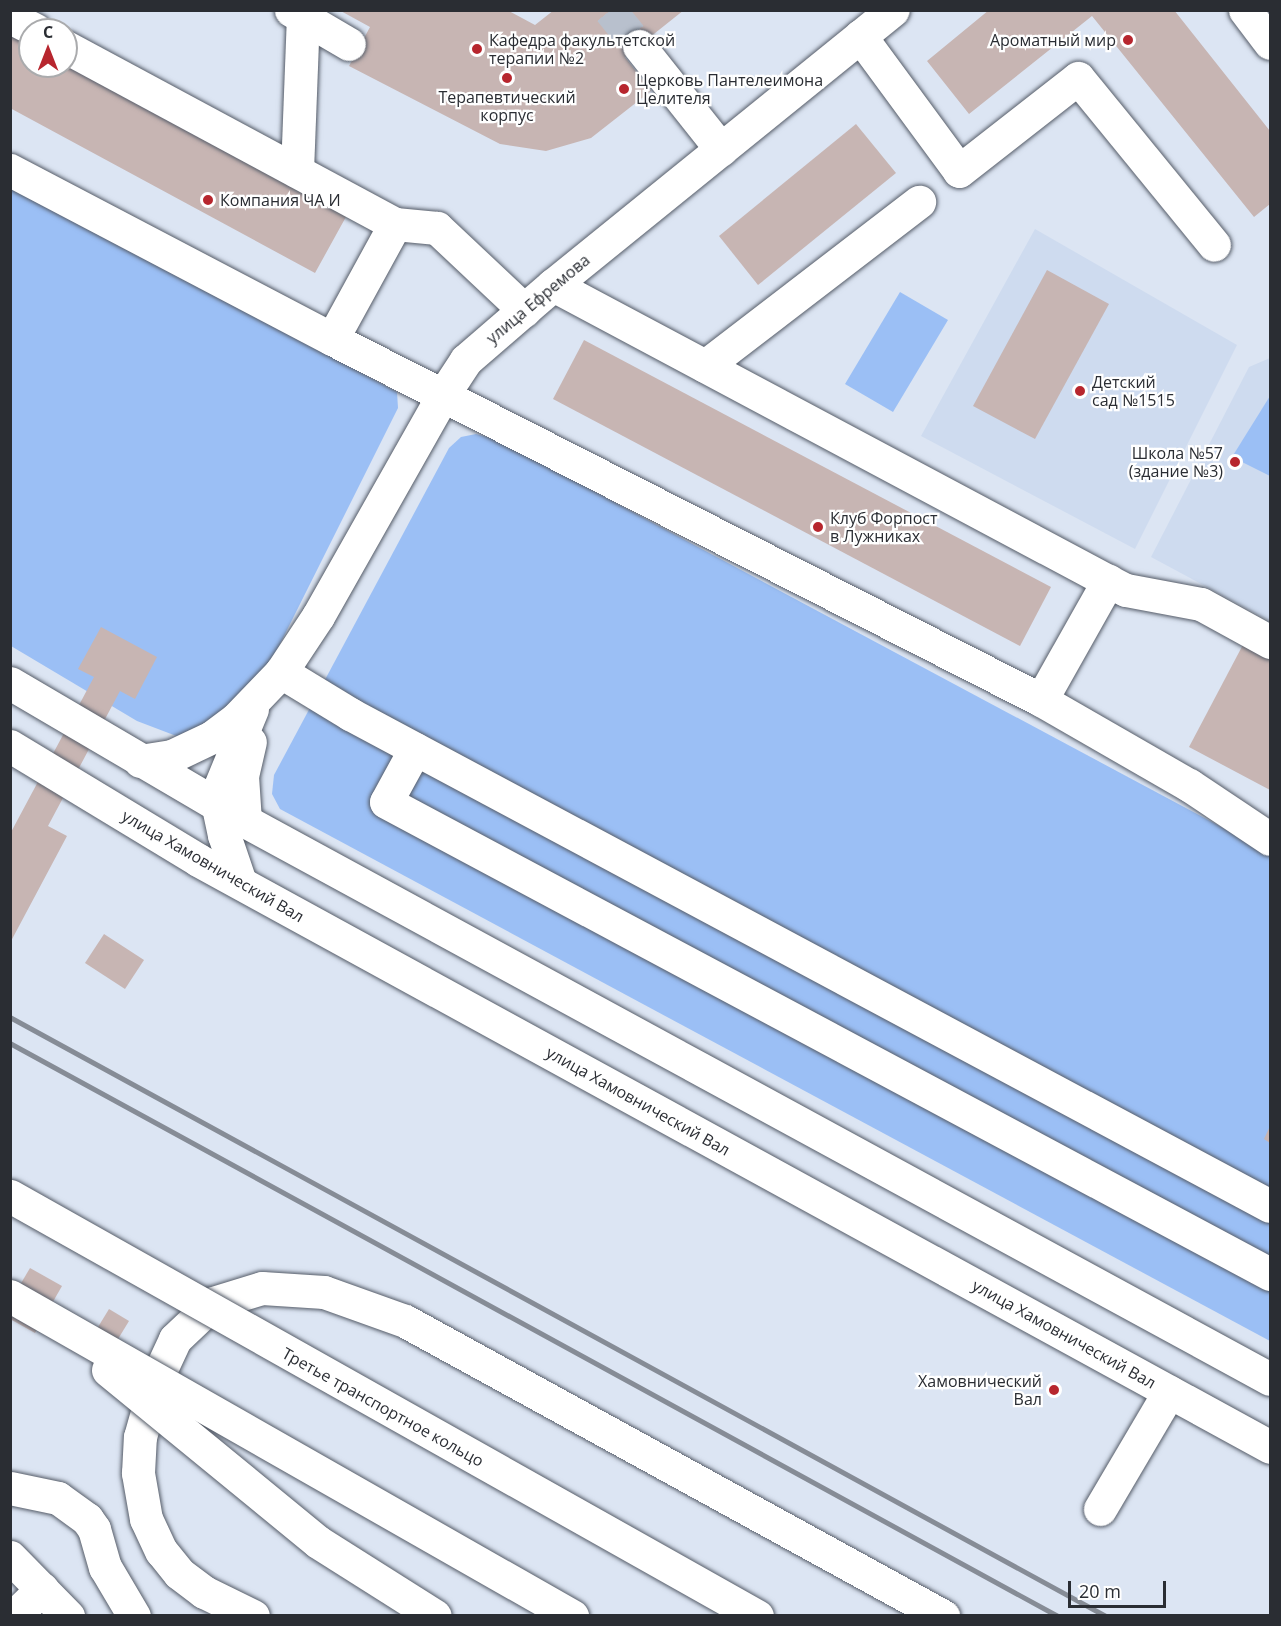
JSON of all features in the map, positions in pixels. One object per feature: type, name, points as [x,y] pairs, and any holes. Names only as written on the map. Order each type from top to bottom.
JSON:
[{"type":"main road","name":"улица Ефремова","points":[[140,761],[172,756],[213,736],[256,699],[281,672],[318,616],[443,395],[466,360],[553,285],[892,10]]},
{"type":"main road","points":[[1245,10],[1270,43]]},
{"type":"main road","points":[[297,171],[297,14],[350,44]]},
{"type":"main road","points":[[860,36],[959,171],[1078,78],[1214,245]]},
{"type":"main road","points":[[639,46],[721,148]]},
{"type":"main road","points":[[78,53],[395,224],[437,228],[524,310]]},
{"type":"main road","points":[[10,170],[333,339],[1041,700],[1189,785],[1270,839]]},
{"type":"main road","points":[[705,366],[919,202]]},
{"type":"main road","points":[[333,339],[395,224]]},
{"type":"main road","points":[[553,285],[1126,590],[1201,604],[1270,642]]},
{"type":"main road","points":[[1041,700],[1108,581]]},
{"type":"main road","name":"улица Ефремова","points":[[246,821],[242,776],[247,750],[281,672]]},
{"type":"main road","points":[[281,672],[415,748],[1270,1206]]},
{"type":"main road","points":[[10,683],[246,821],[1270,1379]]},
{"type":"main road","name":"улица Ефремова","points":[[240,882],[218,805],[219,780],[256,699]]},
{"type":"main road","name":"улица Хамовнический Вал","points":[[10,746],[240,882],[1270,1447]]},
{"type":"main road","points":[[415,748],[386,802],[1270,1274]]},
{"type":"main road","name":"Третье транспортное кольцо","points":[[10,1196],[757,1616]]},
{"type":"main road","points":[[253,1616],[204,1592],[173,1566],[146,1519],[138,1473],[140,1437],[156,1380],[175,1339],[213,1303],[262,1288],[324,1292],[405,1321],[943,1616]]},
{"type":"main road","points":[[10,1297],[96,1360],[318,1542],[435,1616]]},
{"type":"main road","points":[[10,1297],[572,1616]]},
{"type":"main road","points":[[1100,1509],[1169,1392]]},
{"type":"main road","points":[[10,1488],[58,1498],[87,1519],[94,1529],[105,1567],[134,1616]]},
{"type":"main road","points":[[10,1557],[68,1616]]},
{"type":"main road","points":[[14,1616],[42,1588]]},
{"type":"shaded area","points":[[10,185],[397,392],[398,408],[273,658],[216,726],[179,737],[137,721],[11,646]]},
{"type":"shaded area","name":"Детский сад №1515","points":[[1035,229],[1237,345],[1135,549],[921,436]]},
{"type":"shaded area","points":[[900,292],[948,320],[893,412],[845,384]]},
{"type":"shaded area","name":"Школа №57 (здание №3)","points":[[1270,358],[1270,621],[1151,557],[1249,367]]},
{"type":"shaded area","points":[[1270,396],[1270,476],[1232,457]]},
{"type":"shaded area","points":[[476,434],[498,440],[1270,853],[1270,1341],[280,809],[272,794],[274,775],[449,448],[461,437]]},
{"type":"building","name":"Терапевтический корпус","points":[[339,10],[507,10],[535,25],[554,10],[684,10],[625,57],[651,91],[591,138],[546,151],[500,144],[349,66],[370,27]]},
{"type":"building","points":[[989,10],[1174,10],[1270,131],[1270,204],[1254,217],[1092,16],[969,114],[927,61]]},
{"type":"building","points":[[10,32],[18,36],[18,78],[78,78],[78,69],[347,215],[315,273],[10,108]]},
{"type":"building","points":[[856,124],[896,173],[758,285],[719,236]]},
{"type":"building","points":[[1047,270],[1109,304],[1035,439],[973,406]]},
{"type":"building","points":[[584,340],[1051,587],[1020,646],[553,399]]},
{"type":"building","points":[[101,627],[157,657],[135,699],[120,691],[48,826],[67,836],[10,943],[10,834],[94,677],[78,669]]},
{"type":"building","points":[[1246,639],[1270,652],[1270,790],[1189,747]]},
{"type":"building","points":[[104,934],[144,960],[125,989],[85,963]]},
{"type":"building","points":[[1270,1126],[1270,1143],[1264,1139]]},
{"type":"building","points":[[30,1268],[62,1286],[35,1333],[10,1319],[10,1302]]},
{"type":"building","points":[[109,1309],[129,1321],[115,1344],[95,1332]]},
{"type":"tunnel","points":[[610,10],[639,46]]},
{"type":"railway","points":[[10,1017],[1106,1616]]},
{"type":"railway","points":[[10,1043],[1058,1616]]},
{"type":"place","name":"Ароматный мир","points":[[1128,40]]},
{"type":"place","name":"Кафедра факультетской терапии №2","points":[[477,49]]},
{"type":"place","name":"Терапевтический корпус","points":[[507,78]]},
{"type":"place","name":"Церковь Пантелеимона Целителя","points":[[624,89]]},
{"type":"place","name":"Компания ЧА И","points":[[208,200]]},
{"type":"place","name":"Детский сад №1515","points":[[1080,391]]},
{"type":"place","name":"Школа №57 (здание №3)","points":[[1235,462]]},
{"type":"place","name":"Клуб Форпост в Лужниках","points":[[818,527]]},
{"type":"place","name":"Хамовнический Вал","points":[[1054,1390]]}]
